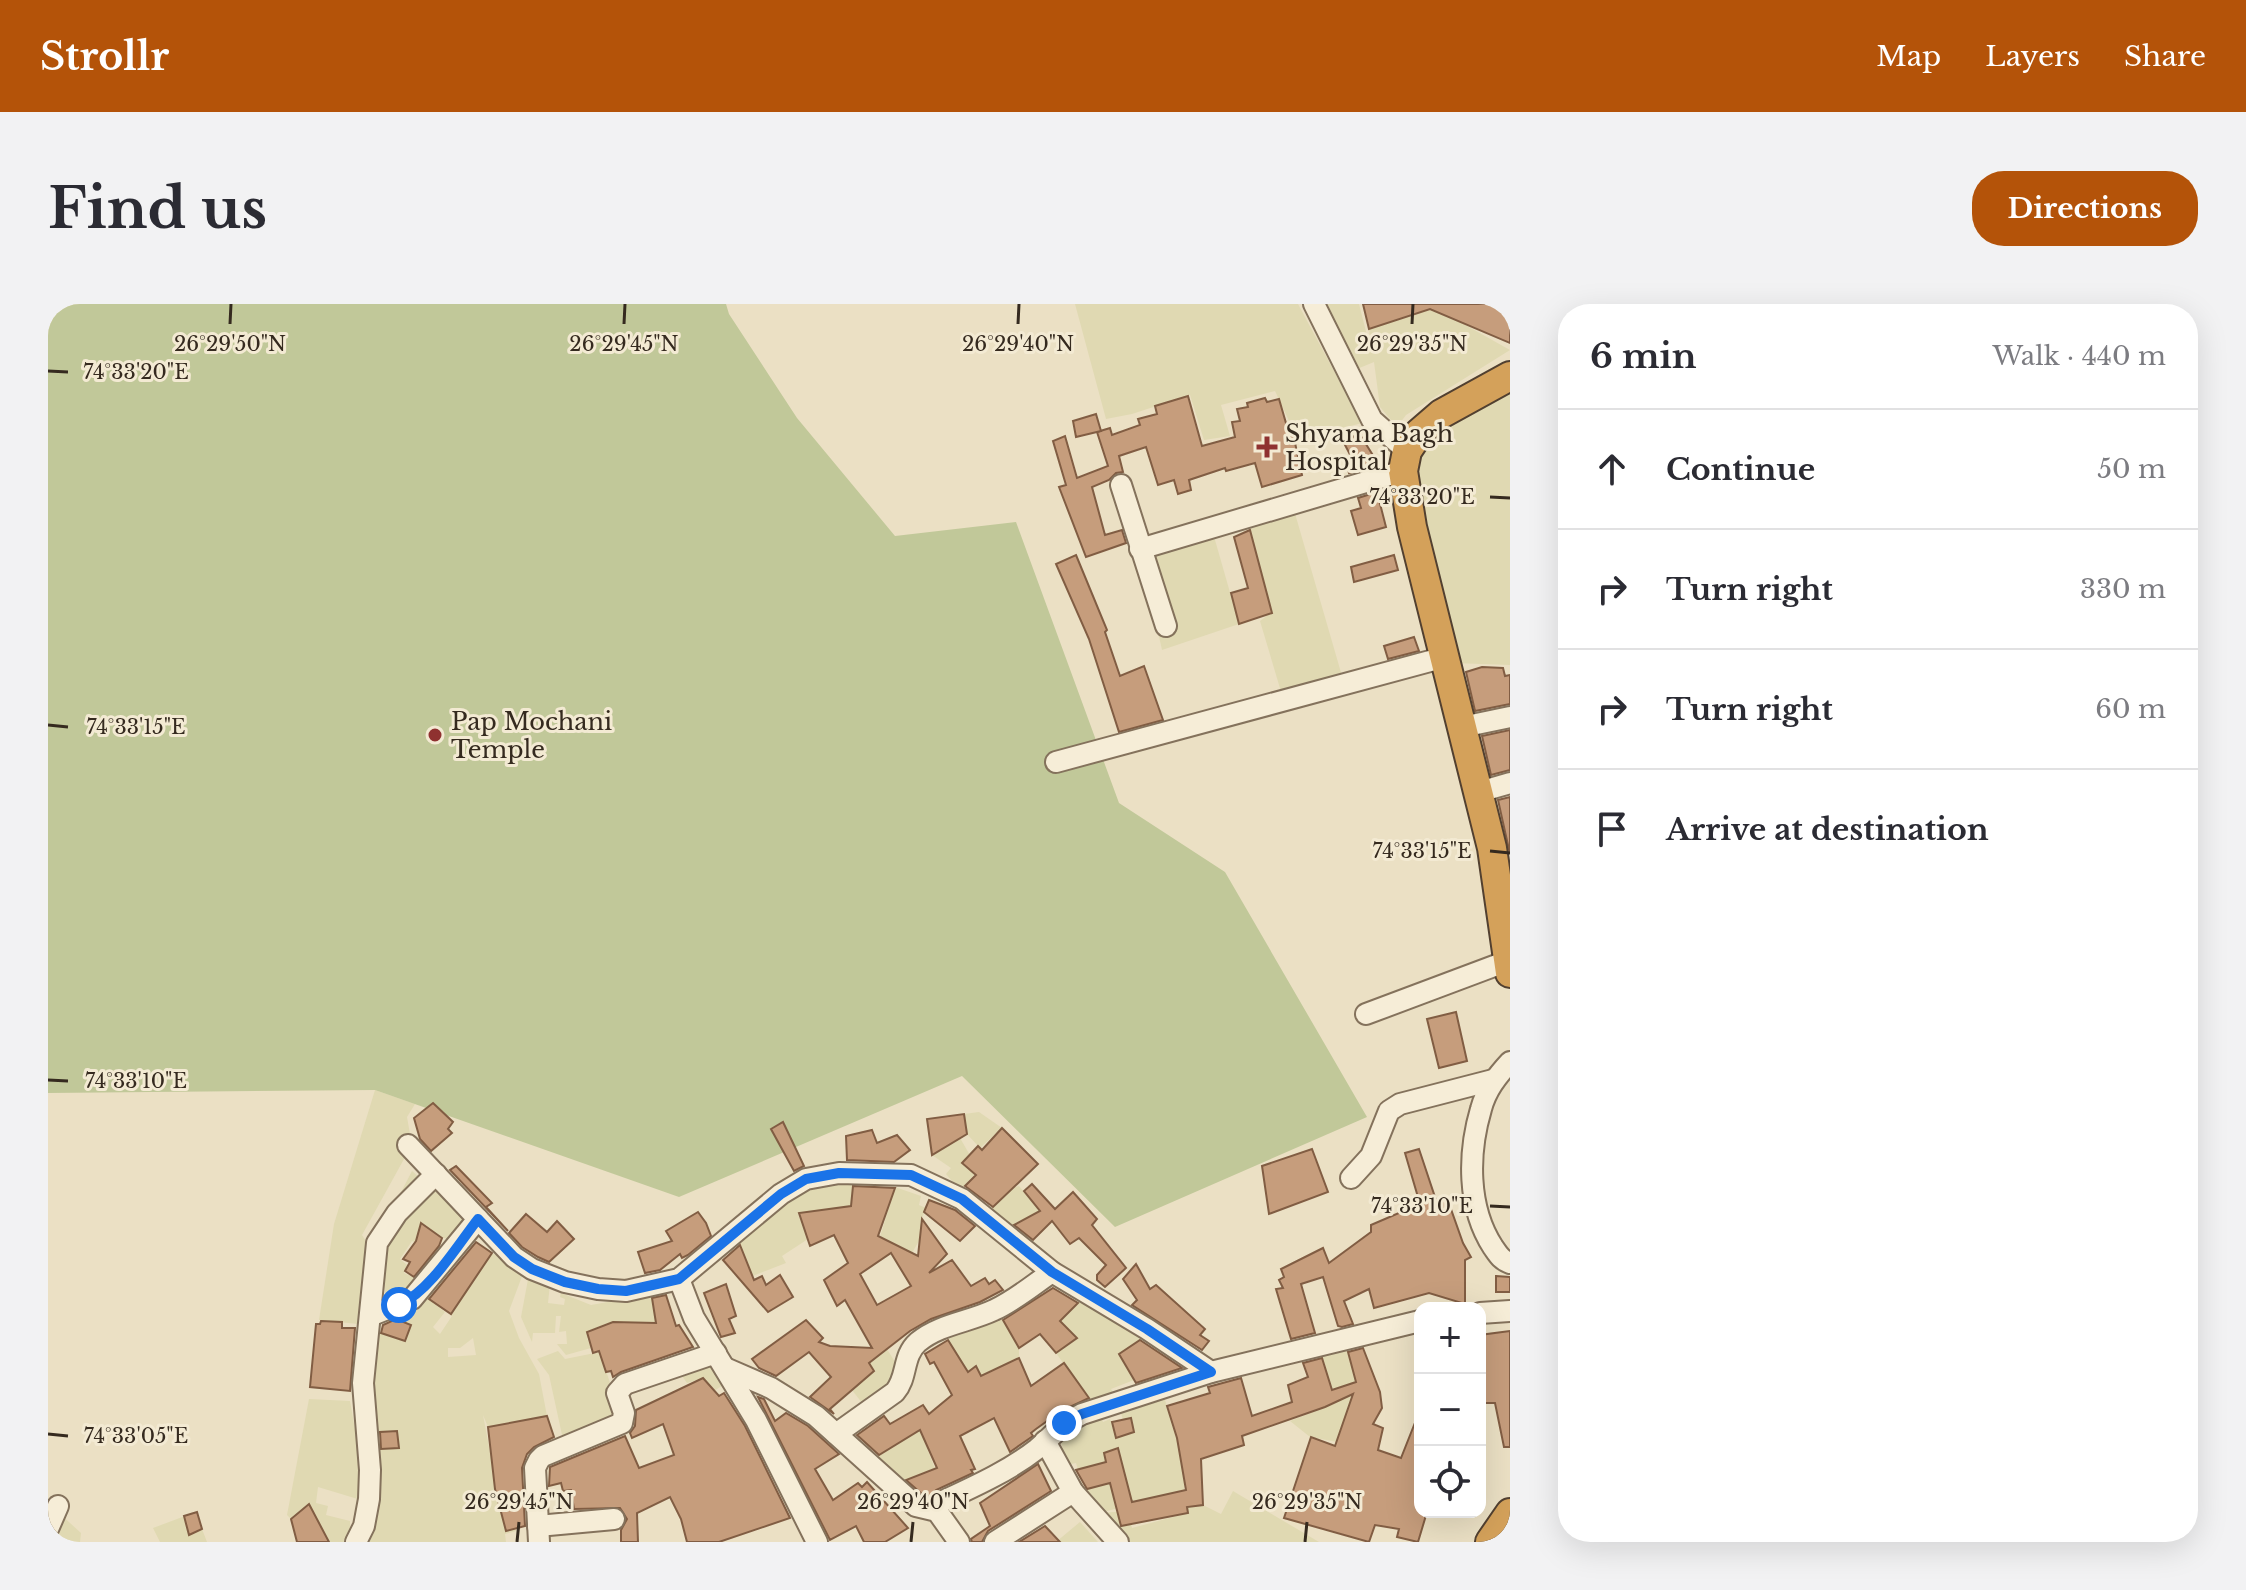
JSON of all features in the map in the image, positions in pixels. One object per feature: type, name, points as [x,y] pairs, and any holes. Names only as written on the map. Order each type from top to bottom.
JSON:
[{"type":"highway","points":[[1509,965],[1501,846],[1479,792],[1412,527],[1405,461],[1419,433],[1441,414],[1510,376]]},
{"type":"highway","points":[[1490,1542],[1510,1513]]},
{"type":"street","points":[[1140,549],[1405,461],[1372,420],[1314,304]]},
{"type":"street","points":[[1121,485],[1166,626]]},
{"type":"street","points":[[1056,762],[1445,657]]},
{"type":"street","points":[[1462,727],[1510,717]]},
{"type":"street","points":[[1479,792],[1510,783]]},
{"type":"street","points":[[1366,1014],[1509,965]]},
{"type":"street","points":[[1510,1062],[1493,1080],[1481,1107],[1474,1144],[1472,1193],[1487,1238],[1503,1261],[1510,1263]]},
{"type":"street","points":[[1351,1178],[1371,1156],[1389,1111],[1400,1104],[1493,1080]]},
{"type":"street","points":[[408,1145],[514,1257],[532,1269],[565,1282],[626,1291],[679,1279],[781,1194],[806,1179],[839,1173],[911,1175],[962,1199],[1052,1272],[1211,1372]]},
{"type":"street","points":[[356,1542],[364,1526],[369,1499],[370,1470],[363,1383],[377,1243],[397,1213],[436,1174]]},
{"type":"street","points":[[370,1316],[412,1299],[478,1219]]},
{"type":"street","points":[[836,1434],[901,1386],[908,1354],[918,1342],[933,1332],[994,1310],[1052,1272]]},
{"type":"street","points":[[679,1279],[694,1318],[756,1420],[817,1542]]},
{"type":"street","points":[[1486,1313],[1510,1311]]},
{"type":"street","points":[[937,1511],[941,1502],[984,1481],[1036,1449],[1064,1423],[1082,1414],[1211,1372],[1414,1322]]},
{"type":"street","points":[[614,1519],[539,1534],[535,1468],[543,1456],[622,1423],[624,1413],[617,1393],[625,1384],[721,1360],[816,1416],[916,1506],[937,1511],[959,1542]]},
{"type":"street","points":[[1045,1441],[1073,1492],[1118,1542]]},
{"type":"street","points":[[995,1542],[1073,1492]]},
{"type":"street","points":[[48,1529],[58,1506]]},
{"type":"shaded area","points":[[1075,304],[1298,304],[1362,423],[1298,440],[1275,391],[1221,405],[1230,436],[1204,440],[1190,395],[1106,419]]},
{"type":"shaded area","points":[[1326,304],[1359,304],[1371,351],[1369,329],[1435,308],[1510,350],[1406,415],[1397,427],[1380,407],[1374,362],[1357,369]]},
{"type":"shaded area","points":[[1510,375],[1510,665],[1453,663],[1403,452]]},
{"type":"shaded area","points":[[1294,510],[1342,676],[1282,695],[1260,621],[1272,612],[1250,529]]},
{"type":"shaded area","points":[[1213,533],[1239,624],[1162,650],[1140,549]]},
{"type":"shaded area","points":[[375,1090],[415,1104],[407,1117],[413,1151],[404,1159],[362,1235],[371,1249],[358,1324],[319,1320],[334,1224]]},
{"type":"shaded area","points":[[979,1112],[1002,1128],[980,1148],[967,1134],[964,1114]]},
{"type":"shaded area","points":[[960,1138],[971,1157],[962,1163],[975,1174],[960,1190],[946,1174],[951,1168],[932,1155]]},
{"type":"shaded area","points":[[412,1171],[465,1218],[449,1239],[433,1236],[432,1231],[421,1224],[419,1232],[423,1246],[412,1241],[400,1259],[407,1265],[404,1273],[420,1280],[396,1319],[387,1316],[381,1247],[385,1223]]},
{"type":"shaded area","points":[[854,1179],[851,1209],[798,1214],[808,1239],[782,1256],[786,1263],[750,1277],[739,1240],[809,1186]]},
{"type":"shaded area","points":[[1019,1186],[1040,1211],[1013,1226],[988,1212],[1010,1189]]},
{"type":"shaded area","points":[[895,1187],[921,1196],[919,1205],[926,1208],[920,1223],[930,1229],[912,1253],[880,1237]]},
{"type":"shaded area","points":[[492,1253],[524,1271],[509,1311],[519,1338],[539,1374],[547,1416],[488,1427],[483,1415],[501,1510],[514,1508],[516,1531],[505,1534],[506,1542],[366,1542],[376,1450],[399,1447],[397,1431],[375,1433],[370,1366],[380,1333],[405,1340],[401,1321],[425,1296],[445,1312],[433,1327],[440,1334],[452,1316],[441,1305],[477,1274]],"holes":[[[473,1338],[476,1355],[448,1357],[448,1348],[460,1348]]]},
{"type":"shaded area","points":[[529,1274],[550,1284],[548,1303],[564,1305],[565,1299],[560,1297],[561,1293],[591,1305],[652,1294],[653,1303],[663,1319],[650,1324],[622,1322],[598,1327],[592,1330],[593,1336],[587,1338],[591,1348],[566,1355],[557,1344],[567,1344],[566,1331],[559,1332],[561,1316],[556,1316],[555,1333],[533,1333],[532,1342],[521,1317]]},
{"type":"shaded area","points":[[1080,1300],[1144,1337],[1120,1354],[1134,1380],[1111,1389],[1115,1396],[1092,1403],[1056,1353],[1077,1339],[1060,1321]]},
{"type":"shaded area","points":[[998,1313],[1019,1348],[1019,1358],[981,1376],[976,1367],[967,1373],[942,1329]]},
{"type":"shaded area","points":[[1346,1343],[1356,1382],[1350,1384],[1352,1398],[1343,1443],[1310,1437],[1290,1421],[1336,1403],[1320,1349]]},
{"type":"shaded area","points":[[887,1349],[906,1380],[866,1408],[852,1390],[869,1364]]},
{"type":"shaded area","points":[[558,1351],[565,1359],[600,1352],[611,1386],[626,1411],[564,1444],[549,1375],[537,1359]]},
{"type":"shaded area","points":[[707,1363],[723,1385],[714,1391],[703,1378],[687,1383],[678,1370]]},
{"type":"shaded area","points":[[1163,1394],[1173,1424],[1189,1417],[1184,1490],[1100,1513],[1128,1511],[1132,1528],[1188,1513],[1187,1507],[1203,1505],[1221,1514],[1233,1491],[1319,1542],[1117,1542],[1074,1492],[1126,1478],[1117,1449],[1104,1453],[1106,1462],[1078,1470],[1076,1463],[1067,1465],[1061,1442],[1066,1428],[1101,1416],[1103,1422],[1110,1419],[1116,1438],[1134,1432],[1131,1419],[1123,1420],[1120,1410]]},
{"type":"shaded area","points":[[309,1399],[350,1401],[360,1458],[361,1500],[318,1487],[316,1503],[328,1506],[326,1515],[350,1521],[350,1533],[345,1542],[329,1542],[309,1504],[291,1519],[287,1515]]},
{"type":"shaded area","points":[[920,1430],[935,1469],[899,1482],[874,1459]]},
{"type":"shaded area","points":[[59,1513],[81,1533],[80,1542],[50,1542]]},
{"type":"shaded area","points":[[185,1516],[189,1534],[202,1529],[207,1542],[160,1542],[153,1528]]},
{"type":"shaded area","points":[[1080,1522],[1098,1542],[1056,1542]]},
{"type":"green space","points":[[48,304],[726,304],[729,314],[797,418],[895,536],[1016,522],[1119,803],[1225,872],[1367,1117],[1115,1227],[962,1076],[679,1197],[375,1090],[48,1093]]},
{"type":"building","points":[[1363,304],[1510,304],[1510,343],[1430,309],[1369,329]]},
{"type":"building","points":[[1188,396],[1202,446],[1235,437],[1232,422],[1240,421],[1237,409],[1265,398],[1267,402],[1279,399],[1288,430],[1292,429],[1302,475],[1262,487],[1255,463],[1226,471],[1225,468],[1189,480],[1191,490],[1178,494],[1174,480],[1158,485],[1146,447],[1119,456],[1123,472],[1092,487],[1105,535],[1122,530],[1126,543],[1086,557],[1059,487],[1066,485],[1053,441],[1065,436],[1077,478],[1108,466],[1097,432],[1110,428],[1112,435],[1140,425],[1138,419],[1157,414],[1155,406]]},
{"type":"building","points":[[1096,414],[1101,431],[1076,437],[1073,421]]},
{"type":"building","points":[[1359,433],[1379,465],[1349,473],[1348,469],[1356,466],[1344,443]]},
{"type":"building","points":[[1377,492],[1386,527],[1358,535],[1351,511],[1361,508],[1358,498]]},
{"type":"building","points":[[1250,530],[1272,613],[1239,624],[1231,593],[1248,588],[1234,537]]},
{"type":"building","points":[[1076,555],[1107,630],[1105,632],[1120,676],[1144,666],[1163,720],[1119,732],[1089,639],[1056,564]]},
{"type":"building","points":[[1394,555],[1398,570],[1354,582],[1351,567]]},
{"type":"building","points":[[1414,637],[1419,651],[1388,659],[1384,646]]},
{"type":"building","points":[[1482,667],[1503,668],[1505,676],[1510,675],[1510,704],[1475,711],[1466,672]]},
{"type":"building","points":[[1510,730],[1510,770],[1491,775],[1482,736]]},
{"type":"building","points":[[1510,797],[1510,854],[1498,800]]},
{"type":"building","points":[[1456,1012],[1467,1061],[1439,1068],[1427,1019]]},
{"type":"building","points":[[433,1103],[453,1122],[448,1129],[452,1133],[431,1151],[420,1139],[414,1118]]},
{"type":"building","points":[[964,1114],[967,1134],[932,1155],[927,1119]]},
{"type":"building","points":[[783,1122],[804,1166],[794,1171],[771,1129]]},
{"type":"building","points":[[1002,1128],[1038,1164],[993,1207],[965,1186],[976,1175],[962,1163],[978,1146],[982,1150]]},
{"type":"building","points":[[872,1130],[877,1143],[897,1135],[910,1150],[894,1162],[847,1160],[846,1136]]},
{"type":"building","points":[[1312,1149],[1328,1192],[1269,1214],[1262,1166]]},
{"type":"building","points":[[1419,1149],[1436,1200],[1447,1198],[1471,1257],[1465,1260],[1465,1302],[1429,1293],[1374,1308],[1369,1289],[1344,1301],[1353,1324],[1342,1327],[1338,1326],[1323,1277],[1301,1284],[1315,1333],[1291,1339],[1276,1289],[1283,1288],[1279,1280],[1284,1277],[1281,1269],[1323,1248],[1329,1263],[1371,1232],[1371,1225],[1420,1204],[1405,1153]]},
{"type":"building","points":[[456,1166],[492,1203],[486,1207],[508,1231],[450,1170]]},
{"type":"building","points":[[1032,1184],[1055,1209],[1073,1192],[1097,1219],[1092,1225],[1126,1268],[1105,1287],[1097,1280],[1097,1275],[1106,1265],[1079,1238],[1070,1244],[1052,1221],[1033,1240],[1014,1225],[1040,1211],[1024,1191]]},
{"type":"building","points":[[853,1186],[895,1188],[878,1236],[918,1256],[922,1219],[947,1254],[929,1273],[952,1260],[971,1286],[985,1278],[989,1284],[995,1280],[1003,1290],[980,1302],[931,1319],[910,1331],[869,1363],[874,1371],[830,1409],[834,1414],[810,1397],[831,1377],[809,1352],[776,1376],[759,1368],[752,1359],[806,1320],[823,1338],[819,1342],[830,1346],[872,1348],[845,1300],[837,1306],[824,1280],[848,1263],[834,1235],[810,1246],[799,1213],[851,1206]],"holes":[[[891,1253],[911,1286],[877,1305],[860,1274]]]},
{"type":"building","points":[[929,1200],[955,1210],[975,1226],[960,1241],[924,1212]]},
{"type":"building","points":[[698,1212],[711,1236],[688,1255],[682,1258],[680,1254],[660,1270],[645,1273],[638,1252],[672,1241],[666,1231]]},
{"type":"building","points":[[526,1214],[547,1232],[557,1221],[574,1239],[549,1262],[538,1257],[522,1247],[509,1233]]},
{"type":"building","points":[[421,1223],[442,1238],[414,1277],[405,1271],[410,1262],[403,1259],[416,1241]]},
{"type":"building","points":[[476,1242],[492,1253],[451,1314],[429,1299]]},
{"type":"building","points":[[740,1245],[754,1280],[762,1276],[766,1285],[780,1275],[793,1297],[768,1312],[723,1260]]},
{"type":"building","points":[[1136,1264],[1150,1289],[1156,1285],[1205,1329],[1200,1335],[1209,1341],[1202,1350],[1132,1305],[1137,1300],[1123,1279]]},
{"type":"building","points":[[1496,1276],[1510,1277],[1510,1292],[1496,1292]]},
{"type":"building","points":[[726,1284],[736,1316],[729,1319],[735,1333],[721,1337],[704,1293]]},
{"type":"building","points":[[1053,1288],[1078,1303],[1060,1321],[1077,1338],[1056,1353],[1040,1334],[1019,1348],[1003,1320]]},
{"type":"building","points":[[666,1295],[676,1326],[679,1325],[693,1347],[613,1377],[611,1371],[606,1372],[599,1351],[593,1353],[587,1332],[613,1322],[656,1323],[652,1298]]},
{"type":"building","points":[[396,1319],[411,1325],[405,1341],[381,1333],[383,1325]]},
{"type":"building","points":[[321,1321],[342,1322],[342,1328],[355,1328],[350,1391],[310,1387],[316,1324]]},
{"type":"building","points":[[1510,1331],[1510,1447],[1504,1447],[1495,1403],[1486,1403],[1486,1334]]},
{"type":"building","points":[[948,1340],[968,1372],[976,1366],[981,1376],[1019,1358],[1031,1386],[1064,1363],[1089,1398],[1061,1411],[1010,1452],[994,1418],[960,1436],[975,1469],[971,1470],[973,1473],[936,1490],[930,1496],[922,1494],[906,1480],[937,1468],[920,1430],[879,1455],[857,1435],[884,1416],[890,1424],[923,1405],[929,1414],[952,1395],[934,1362],[930,1364],[925,1354]]},
{"type":"building","points":[[1140,1340],[1182,1368],[1136,1383],[1119,1354]]},
{"type":"building","points":[[1363,1348],[1380,1392],[1382,1408],[1373,1424],[1383,1428],[1378,1450],[1401,1458],[1414,1425],[1414,1518],[1425,1518],[1418,1542],[1397,1537],[1399,1529],[1375,1525],[1369,1542],[1284,1518],[1311,1437],[1335,1446],[1353,1394],[1242,1436],[1244,1445],[1201,1459],[1203,1505],[1187,1507],[1188,1513],[1121,1526],[1110,1483],[1087,1489],[1076,1470],[1106,1462],[1104,1453],[1118,1448],[1132,1502],[1186,1490],[1177,1438],[1167,1406],[1210,1393],[1208,1387],[1241,1378],[1252,1416],[1292,1402],[1288,1385],[1308,1377],[1303,1363],[1322,1358],[1332,1390],[1356,1382],[1348,1352]]},
{"type":"building","points":[[703,1378],[719,1396],[724,1393],[745,1426],[790,1518],[719,1542],[687,1542],[681,1519],[670,1497],[637,1513],[638,1542],[621,1542],[621,1530],[627,1519],[620,1508],[574,1509],[571,1490],[563,1491],[561,1483],[549,1486],[550,1467],[625,1436],[639,1468],[674,1455],[663,1424],[632,1438],[630,1433],[635,1426],[636,1410]]},
{"type":"building","points":[[758,1397],[764,1399],[775,1421],[786,1413],[808,1426],[839,1454],[815,1469],[833,1500],[858,1483],[862,1487],[867,1482],[908,1528],[885,1542],[864,1542],[856,1526],[830,1540]]},
{"type":"building","points":[[547,1416],[554,1437],[534,1447],[527,1454],[522,1468],[525,1526],[506,1531],[495,1489],[488,1427]]},
{"type":"building","points":[[1131,1418],[1134,1432],[1116,1438],[1112,1422]]},
{"type":"building","points":[[397,1431],[399,1448],[381,1449],[380,1432]]},
{"type":"building","points":[[1038,1464],[1051,1491],[988,1531],[982,1542],[972,1542],[971,1539],[990,1526],[980,1503]]},
{"type":"building","points":[[309,1504],[329,1542],[297,1542],[291,1519]]},
{"type":"building","points":[[197,1512],[202,1529],[189,1535],[184,1516]]},
{"type":"building","points":[[1045,1526],[1060,1542],[1019,1542]]},
{"type":"place","name":"Shyama Bagh Hospital","points":[[1267,447]]},
{"type":"place","name":"Pap Mochani Temple","points":[[435,735]]},
{"type":"route","points":[[399,1305],[423,1289],[478,1219],[514,1257],[532,1269],[565,1282],[626,1291],[679,1279],[781,1194],[806,1179],[839,1173],[911,1175],[962,1199],[1052,1272],[1211,1372],[1082,1414],[1064,1423]]}]
